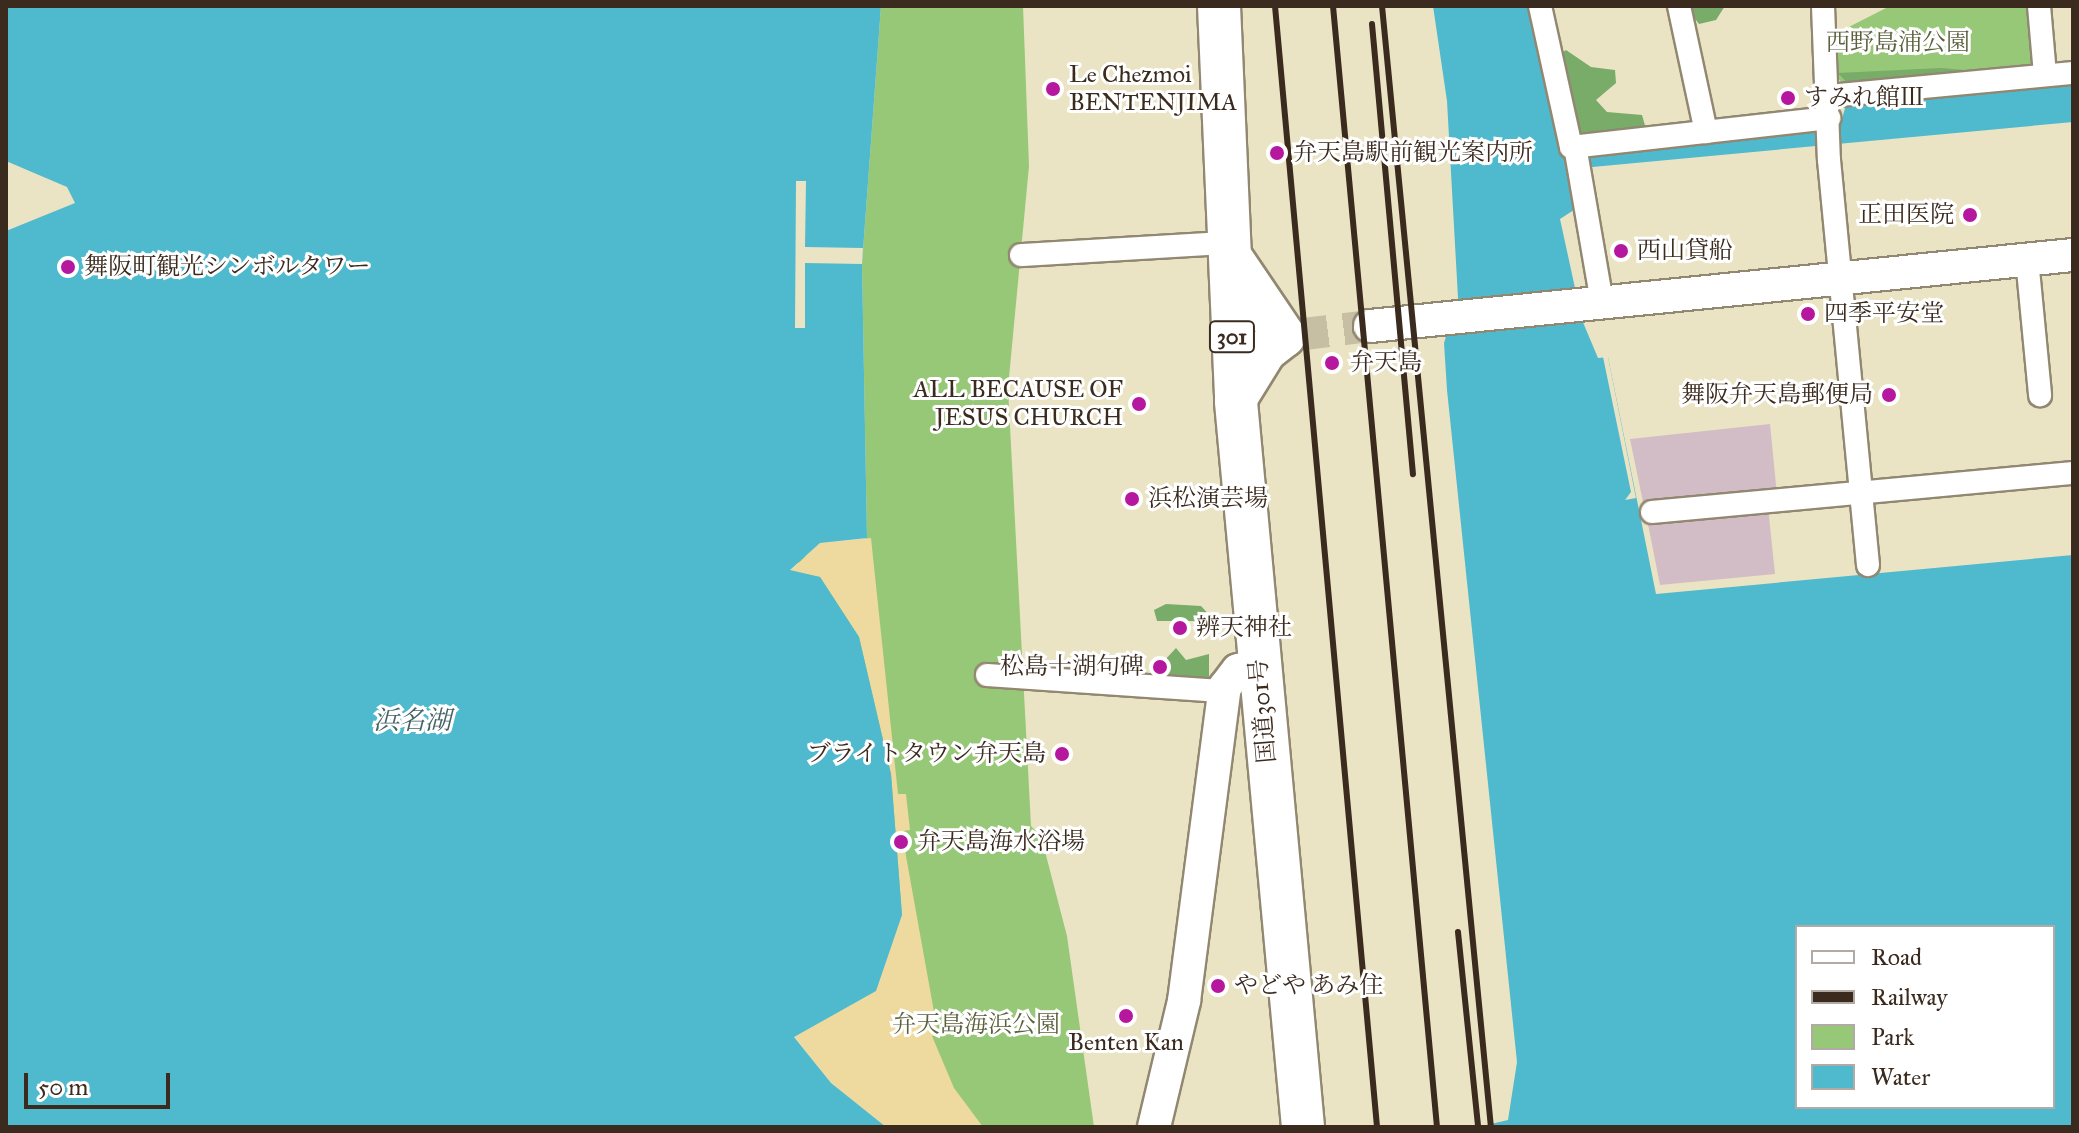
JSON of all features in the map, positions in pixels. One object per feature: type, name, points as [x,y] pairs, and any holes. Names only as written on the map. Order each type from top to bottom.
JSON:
[{"type":"highway","name":"国道301号","points":[[1219,6],[1226,243],[1236,398],[1258,666],[1303,1127]]},
{"type":"highway","points":[[1226,243],[1253,298],[1290,335],[1265,351],[1236,398]]},
{"type":"street","points":[[1540,6],[1577,156],[1595,303]]},
{"type":"street","points":[[1679,6],[1706,132]]},
{"type":"street","points":[[1823,6],[1829,147],[1868,565]]},
{"type":"street","points":[[2039,6],[2045,75]]},
{"type":"street","points":[[1577,156],[2045,75],[2073,73]]},
{"type":"street","points":[[1021,255],[1226,243]]},
{"type":"street","points":[[1370,326],[2073,255]]},
{"type":"street","points":[[2027,259],[2040,395]]},
{"type":"street","points":[[1652,512],[2073,473]]},
{"type":"street","points":[[1154,1127],[1184,1001],[1224,691],[1238,670],[1258,666]]},
{"type":"street","points":[[987,675],[1224,691]]},
{"type":"shaded area","points":[[1770,424],[1777,495],[1644,507],[1630,439]]},
{"type":"shaded area","points":[[1768,507],[1775,574],[1660,585],[1647,519]]},
{"type":"green space","name":"弁天島海浜公園","points":[[881,6],[1023,6],[1029,166],[1008,388],[1031,826],[1041,836],[1067,936],[1094,1127],[886,1127],[798,559],[867,538],[862,264]]},
{"type":"green space","points":[[1685,6],[1725,6],[1716,20],[1699,24]]},
{"type":"green space","name":"西野島浦公園","points":[[1890,6],[2033,6],[2034,68],[1846,86],[1838,79],[1835,34]]},
{"type":"green space","points":[[1566,50],[1591,67],[1615,70],[1616,83],[1596,100],[1607,112],[1642,115],[1646,129],[1575,133],[1560,54]]},
{"type":"green space","points":[[1941,68],[1975,71],[1849,85],[1838,73]]},
{"type":"green space","points":[[1166,604],[1201,606],[1215,621],[1157,621],[1154,610]]},
{"type":"green space","points":[[1176,648],[1186,660],[1209,654],[1209,679],[1150,676]]},
{"type":"sand","name":"弁天島海水浴場","points":[[871,538],[898,794],[906,794],[910,830],[903,831],[906,856],[938,1034],[932,1036],[954,1088],[983,1127],[886,1127],[831,1083],[793,1035],[902,915],[891,774],[859,637],[820,577],[790,571],[820,543]]},
{"type":"water","name":"浜名湖","points":[[6,6],[881,6],[862,264],[867,538],[820,543],[790,570],[820,577],[859,637],[891,774],[902,915],[876,991],[794,1037],[831,1083],[886,1127],[6,1127],[6,231],[75,203],[67,187],[6,161]]},
{"type":"water","points":[[1433,6],[1533,6],[1564,154],[1841,122],[1846,105],[2073,83],[2073,122],[1571,169],[1577,208],[1560,219],[1582,320],[1598,358],[1608,357],[1656,594],[2073,555],[2073,1127],[1478,1127],[1508,1120],[1517,1062],[1447,390],[1444,343],[1458,298],[1447,101]]},
{"type":"pier","points":[[796,181],[806,181],[805,247],[863,248],[862,264],[805,263],[805,328],[795,328]]},
{"type":"pier","points":[[1603,357],[1608,357],[1636,498],[1625,500],[1631,492]]},
{"type":"tunnel","points":[[1296,335],[1370,326]]},
{"type":"railway","points":[[1275,6],[1377,1127]]},
{"type":"railway","points":[[1333,6],[1437,1127]]},
{"type":"railway","points":[[1382,6],[1491,1127]]},
{"type":"railway","points":[[1372,24],[1413,474]]},
{"type":"railway","points":[[1458,932],[1478,1127]]},
{"type":"place","name":"Le Chezmoi BENTENJIMA","points":[[1053,89]]},
{"type":"place","name":"すみれ館Ⅲ","points":[[1788,98]]},
{"type":"place","name":"弁天島駅前観光案内所","points":[[1277,153]]},
{"type":"place","name":"正田医院","points":[[1970,215]]},
{"type":"place","name":"西山貸船","points":[[1621,251]]},
{"type":"place","name":"舞阪町観光シンボルタワー","points":[[68,267]]},
{"type":"place","name":"四季平安堂","points":[[1808,314]]},
{"type":"place","name":"弁天島","points":[[1332,363]]},
{"type":"place","name":"舞阪弁天島郵便局","points":[[1889,395]]},
{"type":"place","name":"ALL BECAUSE OF JESUS CHURCH","points":[[1139,404]]},
{"type":"place","name":"浜松演芸場","points":[[1132,499]]},
{"type":"place","name":"辨天神社","points":[[1180,628]]},
{"type":"place","name":"松島十湖句碑","points":[[1160,667]]},
{"type":"place","name":"ブライトタウン弁天島","points":[[1062,754]]},
{"type":"place","name":"弁天島海水浴場","points":[[901,842]]},
{"type":"place","name":"やどや あみ住","points":[[1218,986]]},
{"type":"place","name":"Benten Kan","points":[[1126,1016]]}]
